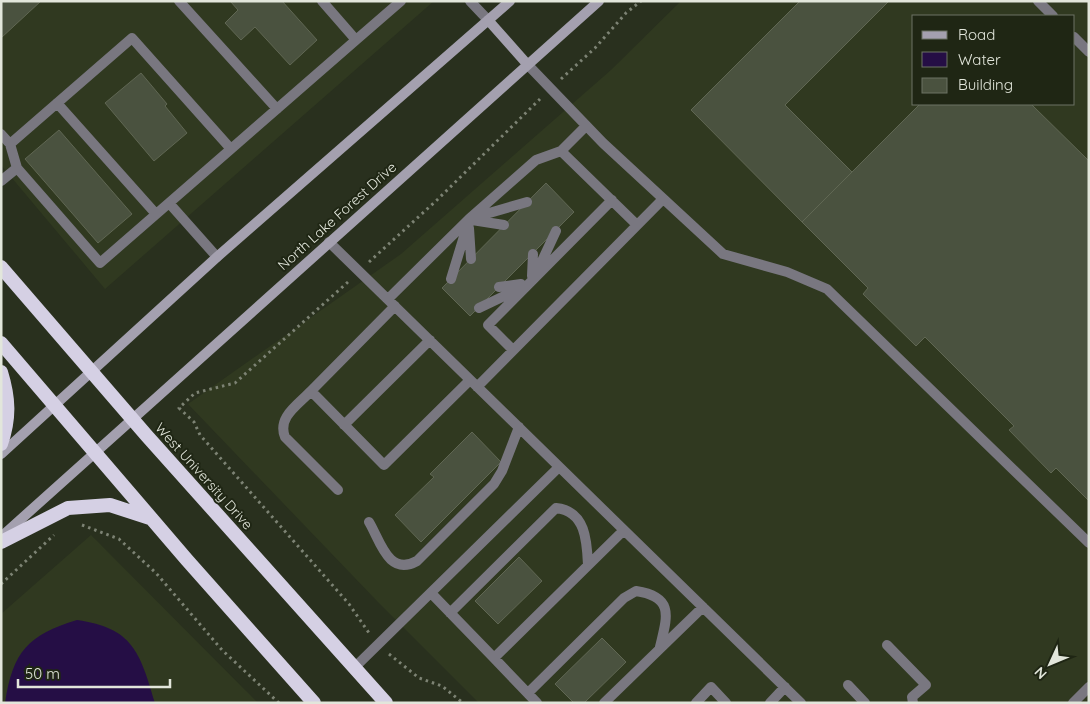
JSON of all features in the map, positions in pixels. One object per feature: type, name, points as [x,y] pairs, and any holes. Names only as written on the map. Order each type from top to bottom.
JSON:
[{"type":"highway","name":"West University Drive","points":[[1,267],[132,419],[386,703]]},
{"type":"highway","points":[[1,343],[151,519],[314,703]]},
{"type":"highway","points":[[1,372],[9,400],[8,426],[1,444]]},
{"type":"highway","points":[[1,542],[68,508],[110,505],[151,519]]},
{"type":"main road","points":[[1,454],[217,258],[510,1]]},
{"type":"main road","name":"North Lake Forest Drive","points":[[1,537],[599,1]]},
{"type":"main road","points":[[488,20],[527,64]]},
{"type":"lane","points":[[179,1],[276,109]]},
{"type":"lane","points":[[322,1],[356,40]]},
{"type":"lane","points":[[1,134],[10,144],[17,168],[100,262],[401,1]]},
{"type":"lane","points":[[470,1],[488,20]]},
{"type":"lane","points":[[1038,1],[1052,15]]},
{"type":"lane","points":[[10,144],[132,38],[231,149]]},
{"type":"lane","points":[[1075,38],[1089,52]]},
{"type":"lane","points":[[527,64],[586,126],[723,254],[787,272],[827,289],[1089,543]]},
{"type":"lane","points":[[57,103],[156,214]]},
{"type":"lane","points":[[338,490],[285,437],[281,428],[283,420],[469,219],[536,160],[561,151],[586,126]]},
{"type":"lane","points":[[561,151],[637,225]]},
{"type":"lane","points":[[1,181],[17,168]]},
{"type":"lane","points":[[311,391],[384,464],[513,350],[663,199]]},
{"type":"lane","points":[[513,350],[488,325],[612,200]]},
{"type":"lane","points":[[469,219],[527,202]]},
{"type":"lane","points":[[168,203],[217,258]]},
{"type":"lane","points":[[469,219],[504,225]]},
{"type":"lane","points":[[469,219],[471,259]]},
{"type":"lane","points":[[451,279],[469,219]]},
{"type":"lane","points":[[479,308],[532,282],[556,231]]},
{"type":"lane","points":[[329,242],[801,703]]},
{"type":"lane","points":[[532,282],[533,254]]},
{"type":"lane","points":[[499,287],[532,282]]},
{"type":"lane","points":[[344,425],[430,340]]},
{"type":"lane","points":[[369,522],[376,533],[378,543],[398,565],[407,566],[417,561],[494,484],[502,471],[519,427]]},
{"type":"lane","points":[[354,668],[559,467]]},
{"type":"lane","points":[[450,613],[556,508],[569,512],[582,526],[586,537],[588,565]]},
{"type":"lane","points":[[494,658],[624,530]]},
{"type":"lane","points":[[528,693],[624,598],[636,591],[654,595],[665,607],[668,615],[660,647]]},
{"type":"lane","points":[[431,593],[537,703]]},
{"type":"lane","points":[[604,703],[703,607]]},
{"type":"lane","points":[[887,645],[926,685],[912,697],[913,703]]},
{"type":"lane","points":[[848,685],[866,703]]},
{"type":"lane","points":[[696,703],[710,687],[726,703]]},
{"type":"lane","points":[[770,703],[785,687]]},
{"type":"lane","points":[[1073,703],[1089,687]]},
{"type":"path","points":[[463,703],[442,686],[419,678],[379,645],[361,624],[349,604],[200,435],[194,422],[179,408],[195,393],[235,383],[437,200],[550,89],[595,48],[626,13],[641,1]]},
{"type":"path","points":[[75,524],[119,539],[156,573],[222,650],[280,703]]},
{"type":"path","points":[[1,584],[56,534]]},
{"type":"shaded area","points":[[1,1],[434,1],[105,289],[1,165]]},
{"type":"shaded area","points":[[681,1],[1089,1],[1089,703],[479,703],[377,601],[188,404],[401,254],[611,70]]},
{"type":"shaded area","points":[[91,535],[258,703],[1,703],[1,614]]},
{"type":"water","points":[[77,620],[111,629],[131,645],[144,670],[155,703],[5,703],[13,670],[18,658],[26,648],[46,632]]},
{"type":"building","points":[[1,1],[41,1],[1,38]]},
{"type":"building","points":[[230,1],[282,1],[317,40],[290,65],[255,27],[241,40],[225,23],[238,10]]},
{"type":"building","points":[[800,1],[889,1],[785,105],[852,172],[802,222],[691,110]]},
{"type":"building","points":[[141,73],[167,104],[165,106],[187,133],[154,161],[105,103]]},
{"type":"building","points":[[919,105],[1032,105],[1089,161],[1089,501],[1056,468],[1051,473],[1009,430],[1014,426],[925,337],[916,346],[863,294],[868,288],[802,222]]},
{"type":"building","points":[[59,130],[132,214],[98,243],[25,159]]},
{"type":"building","points":[[546,183],[574,212],[470,316],[442,288]]},
{"type":"building","points":[[472,432],[501,462],[421,542],[395,515],[434,477],[430,474]]},
{"type":"building","points":[[519,557],[542,581],[498,624],[475,601]]},
{"type":"building","points":[[602,638],[626,662],[584,703],[574,703],[555,684]]}]
